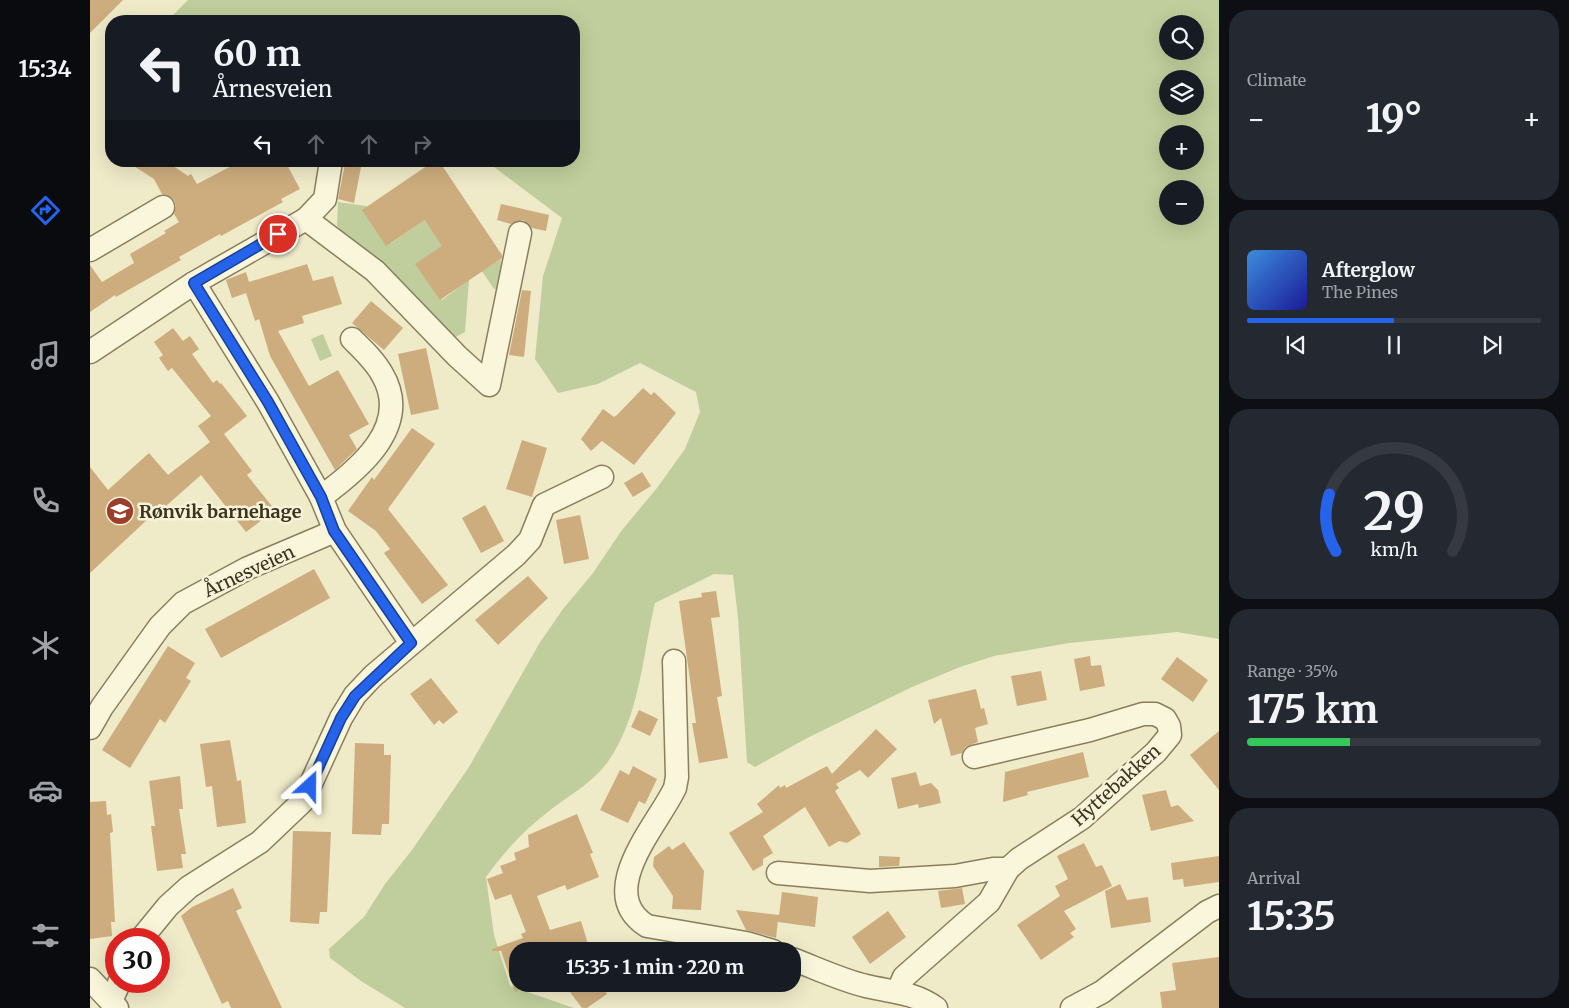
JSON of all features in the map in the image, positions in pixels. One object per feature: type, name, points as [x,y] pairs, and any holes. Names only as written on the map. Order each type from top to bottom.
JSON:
[{"type":"street","points":[[90,352],[194,283],[306,219],[325,199],[330,167]]},
{"type":"street","points":[[90,250],[163,207]]},
{"type":"street","points":[[306,219],[375,271],[457,356],[490,386],[520,232]]},
{"type":"street","points":[[194,283],[268,402],[321,497],[334,531],[411,643]]},
{"type":"street","points":[[321,497],[354,473],[378,446],[392,405],[390,389],[382,373],[352,339]]},
{"type":"street","points":[[150,928],[168,906],[189,887],[260,842],[303,802],[337,727],[355,696],[411,643],[516,555],[530,540],[544,505],[602,477]]},
{"type":"street","name":"Årnesveien","points":[[90,728],[102,707],[160,626],[184,603],[248,568],[334,531]]},
{"type":"street","points":[[674,661],[677,777],[675,788],[627,876],[626,899],[629,910],[635,918],[647,926],[740,942]]},
{"type":"street","name":"Hyttebakken","points":[[898,991],[904,977],[989,902],[1008,869],[1019,859],[1082,818],[1136,771],[1170,735],[1169,726],[1165,719],[1156,714],[1143,714],[1090,730],[974,757]]},
{"type":"street","points":[[778,873],[879,880],[955,876],[993,869],[1008,869]]},
{"type":"street","points":[[1072,1008],[1102,992],[1206,912],[1219,906]]},
{"type":"street","points":[[801,962],[865,986],[898,991],[926,1000],[936,1008]]},
{"type":"street","points":[[90,979],[116,997]]},
{"type":"green space","points":[[188,0],[1219,0],[1219,639],[1177,632],[1069,643],[994,656],[960,667],[912,687],[809,737],[755,767],[747,762],[738,617],[733,575],[714,574],[655,603],[638,686],[627,726],[607,763],[587,783],[540,818],[523,834],[507,850],[486,877],[494,935],[509,983],[509,992],[527,992],[574,1008],[405,1008],[361,981],[330,958],[329,949],[364,917],[385,884],[412,850],[469,767],[539,644],[563,609],[593,573],[622,530],[657,488],[685,449],[700,412],[696,392],[640,363],[598,384],[558,393],[535,359],[543,276],[562,218],[494,167],[580,167],[580,15],[173,15]]},
{"type":"green space","points":[[338,202],[366,206],[391,243],[431,216],[449,243],[418,264],[442,300],[469,280],[465,332],[450,340],[337,226]]},
{"type":"green space","points":[[501,259],[499,290],[494,289],[482,271]]},
{"type":"green space","points":[[323,334],[332,356],[320,361],[311,339]]},
{"type":"building","points":[[90,0],[123,0],[108,15],[105,15],[105,18],[90,33]]},
{"type":"building","points":[[135,167],[175,167],[188,176],[191,174],[197,184],[230,167],[288,167],[300,189],[281,199],[283,202],[179,257],[181,260],[116,297],[115,295],[90,312],[90,265],[102,282],[134,263],[130,254],[166,233],[164,231],[179,222],[174,214],[176,206],[174,200],[162,194],[154,179]]},
{"type":"building","points":[[344,167],[361,167],[354,203],[338,199]]},
{"type":"building","points":[[425,167],[443,167],[502,255],[502,258],[440,300],[415,264],[442,246],[425,220],[386,246],[362,210]]},
{"type":"building","points":[[501,204],[549,215],[546,231],[532,228],[523,220],[511,224],[497,220]]},
{"type":"building","points":[[307,264],[313,281],[333,276],[342,304],[302,316],[304,323],[278,331],[309,386],[338,370],[369,424],[349,435],[357,449],[335,470],[270,356],[259,319],[255,321],[246,293],[232,298],[226,280],[246,272],[249,282]]},
{"type":"building","points":[[522,290],[531,291],[524,357],[509,355]]},
{"type":"building","points":[[371,301],[403,328],[384,350],[352,323]]},
{"type":"building","points":[[173,328],[183,341],[190,336],[199,349],[192,354],[213,383],[217,380],[221,383],[247,416],[224,434],[252,471],[247,475],[275,510],[246,532],[201,475],[166,506],[164,504],[90,573],[90,467],[108,490],[149,453],[168,475],[210,442],[198,426],[211,416],[172,368],[168,371],[159,358],[163,355],[154,342]]},
{"type":"building","points":[[426,348],[439,409],[411,415],[398,354]]},
{"type":"building","points":[[643,388],[651,395],[654,392],[676,413],[634,465],[602,441],[591,451],[581,439],[603,409],[614,417]]},
{"type":"building","points":[[412,428],[435,444],[388,509],[448,585],[422,604],[384,553],[390,549],[376,531],[348,511],[372,477],[374,480]]},
{"type":"building","points":[[522,440],[547,448],[532,497],[506,489]]},
{"type":"building","points":[[642,472],[651,486],[633,497],[624,483]]},
{"type":"building","points":[[485,505],[504,541],[481,553],[462,518]]},
{"type":"building","points":[[580,515],[589,559],[564,564],[556,520]]},
{"type":"building","points":[[314,569],[330,598],[221,658],[205,629]]},
{"type":"building","points":[[528,576],[548,598],[498,645],[475,620]]},
{"type":"building","points":[[716,591],[720,617],[711,618],[722,696],[717,697],[728,758],[699,763],[692,723],[696,723],[679,601],[702,597],[701,593]]},
{"type":"building","points":[[168,646],[195,663],[186,678],[191,681],[165,723],[160,719],[130,768],[102,750]]},
{"type":"building","points":[[1090,656],[1091,666],[1101,665],[1105,686],[1080,691],[1074,659]]},
{"type":"building","points":[[1177,657],[1208,680],[1193,702],[1161,679]]},
{"type":"building","points":[[1041,671],[1047,700],[1017,706],[1011,676]]},
{"type":"building","points":[[431,678],[458,712],[443,724],[439,720],[434,725],[410,694]]},
{"type":"building","points":[[976,689],[981,709],[984,708],[988,724],[975,728],[978,742],[965,747],[962,753],[951,756],[941,718],[934,724],[928,700]]},
{"type":"building","points":[[639,710],[658,719],[650,736],[631,727]]},
{"type":"building","points":[[876,729],[897,749],[868,778],[860,770],[836,784],[839,788],[835,791],[861,834],[847,843],[839,841],[829,847],[805,807],[763,836],[773,853],[763,859],[763,865],[753,871],[729,833],[763,812],[757,804],[779,785],[780,788],[785,785],[786,788],[827,766],[832,774]]},
{"type":"building","points":[[1219,731],[1219,790],[1190,755]]},
{"type":"building","points":[[230,740],[237,781],[241,780],[246,823],[217,827],[212,786],[206,787],[200,744]]},
{"type":"building","points":[[355,743],[384,744],[384,755],[391,755],[389,824],[382,824],[381,835],[352,834]]},
{"type":"building","points":[[1083,752],[1089,777],[1027,792],[1028,795],[1003,802],[1005,772]]},
{"type":"building","points":[[633,766],[657,779],[645,804],[639,801],[628,823],[600,810],[620,770],[629,775]]},
{"type":"building","points":[[916,772],[920,786],[931,783],[938,790],[941,803],[919,808],[918,804],[898,809],[891,778]]},
{"type":"building","points":[[180,776],[183,809],[179,809],[186,854],[181,854],[183,868],[157,871],[151,826],[155,826],[149,781]]},
{"type":"building","points":[[1166,790],[1171,807],[1178,805],[1194,821],[1151,831],[1142,795]]},
{"type":"building","points":[[106,801],[107,815],[111,814],[113,832],[110,833],[115,922],[111,922],[111,928],[105,928],[105,937],[90,939],[90,802]]},
{"type":"building","points":[[577,814],[593,853],[590,854],[599,877],[567,890],[565,885],[537,896],[550,930],[581,921],[587,942],[512,942],[523,938],[521,934],[526,932],[511,894],[495,900],[487,879],[503,873],[500,866],[516,860],[514,853],[529,847],[528,835]]},
{"type":"building","points":[[293,831],[331,832],[327,912],[320,912],[319,924],[290,922]]},
{"type":"building","points":[[684,842],[704,871],[701,910],[672,909],[673,896],[653,866],[654,857],[669,846],[672,850]]},
{"type":"building","points":[[1084,843],[1096,867],[1102,865],[1112,886],[1064,911],[1076,929],[1070,933],[1074,937],[1041,960],[1017,925],[1060,896],[1055,886],[1068,879],[1057,856]]},
{"type":"building","points":[[879,856],[900,857],[899,866],[879,867]]},
{"type":"building","points":[[1219,856],[1219,882],[1184,887],[1183,879],[1173,880],[1171,863]]},
{"type":"building","points":[[1120,884],[1127,900],[1148,897],[1151,922],[1111,928],[1105,891]]},
{"type":"building","points":[[233,888],[242,908],[236,911],[282,1008],[231,1008],[228,1001],[222,1004],[181,916],[192,907]]},
{"type":"building","points":[[962,888],[965,904],[941,908],[938,891]]},
{"type":"building","points":[[782,892],[818,897],[815,927],[778,922],[778,920],[776,938],[746,930],[736,910],[779,915]]},
{"type":"building","points":[[888,911],[906,937],[870,964],[852,937]]},
{"type":"building","points":[[509,943],[509,974],[501,951],[492,951],[492,949]]},
{"type":"building","points":[[1219,957],[1219,1008],[1162,1008],[1160,992],[1176,990],[1172,963]]},
{"type":"building","points":[[570,992],[606,992],[607,994],[587,1008],[582,1008]]},
{"type":"place","name":"Rønvik barnehage","points":[[120,511]]},
{"type":"route","points":[[278,234],[194,283],[268,402],[321,497],[334,531],[411,643],[355,696],[341,718],[310,786]]}]
